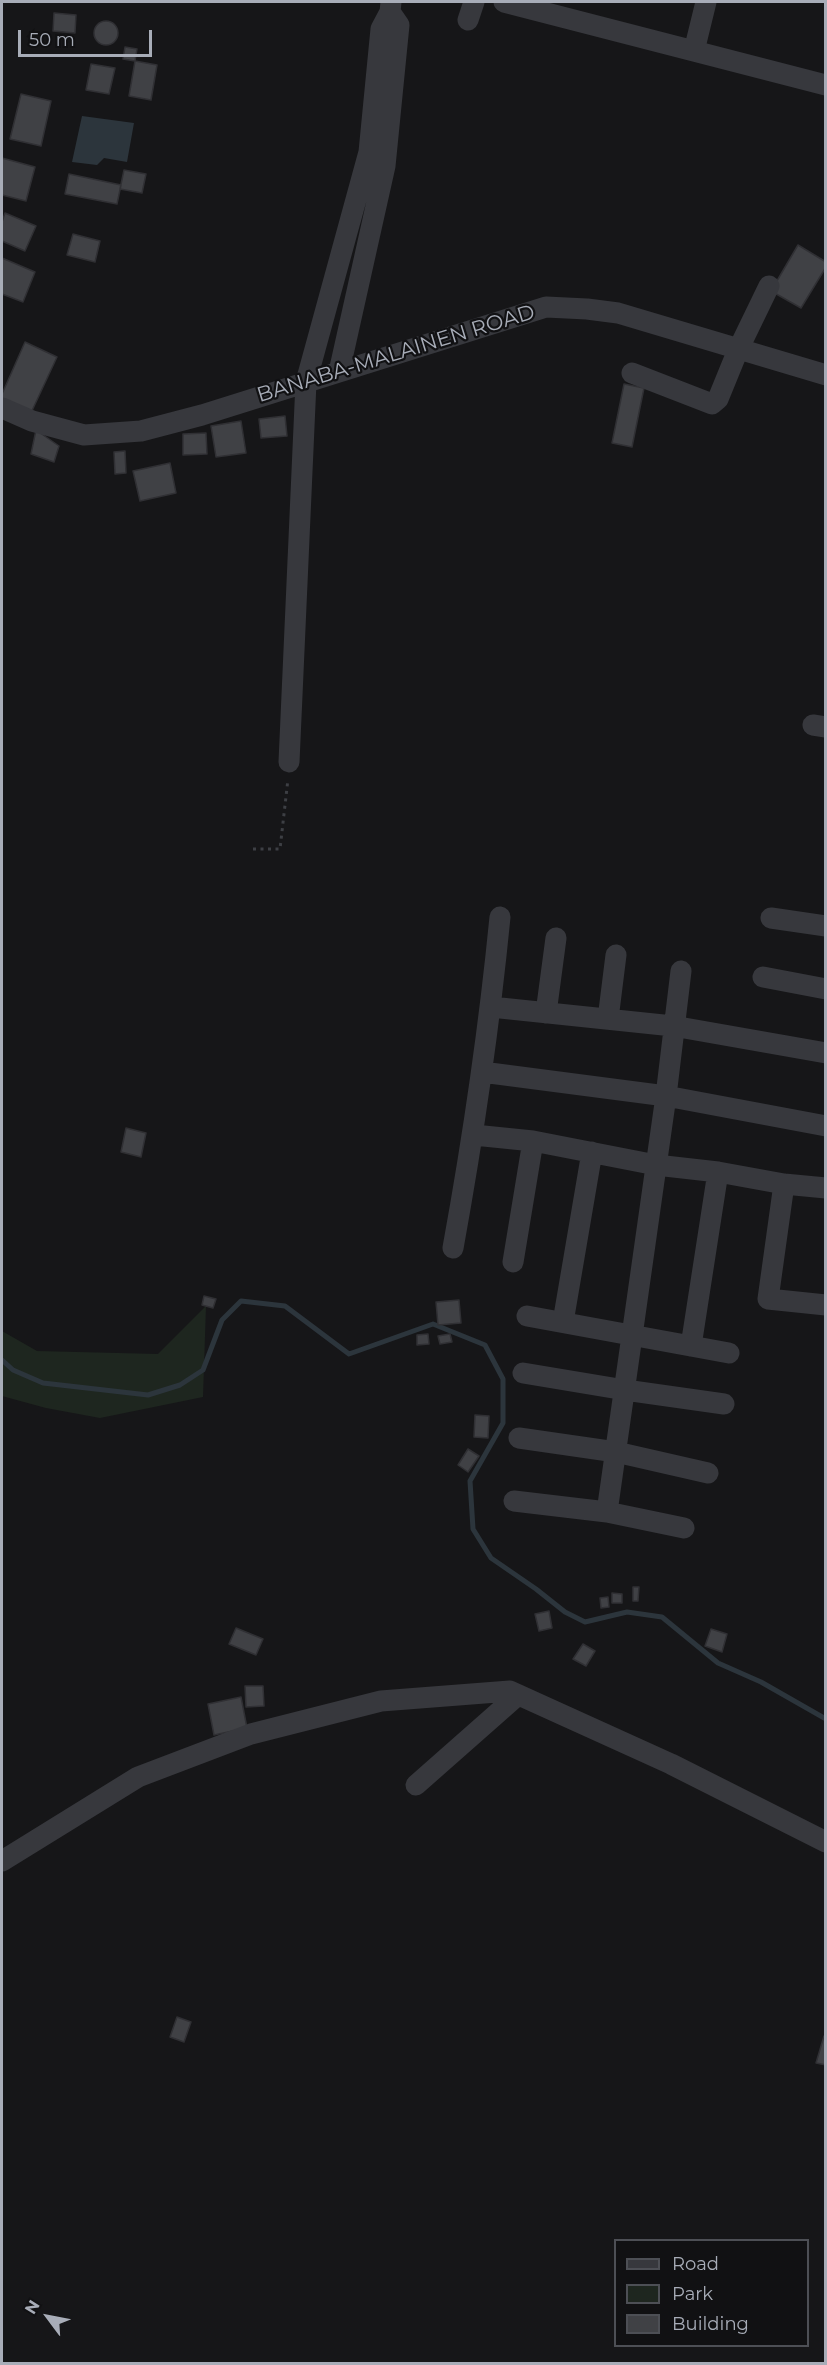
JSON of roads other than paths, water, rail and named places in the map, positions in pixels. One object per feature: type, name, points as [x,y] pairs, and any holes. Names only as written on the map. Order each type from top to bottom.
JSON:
[{"type":"street","points":[[504,2],[825,85]]},
{"type":"street","points":[[694,51],[706,2]]},
{"type":"street","points":[[339,372],[385,166],[399,25],[391,7]]},
{"type":"street","points":[[290,762],[306,382],[369,152],[381,29],[391,7]]},
{"type":"street","points":[[633,373],[712,404],[718,399],[768,286]]},
{"type":"street","name":"BANABA-MALAINEN ROAD","points":[[2,408],[32,421],[84,435],[141,430],[202,415],[546,307],[618,313],[825,375]]},
{"type":"street","points":[[453,1248],[474,1135],[500,917]]},
{"type":"street","points":[[771,918],[825,926]]},
{"type":"street","points":[[546,1013],[556,938]]},
{"type":"street","points":[[608,1019],[616,955]]},
{"type":"street","points":[[607,1512],[666,1096],[681,971]]},
{"type":"street","points":[[763,978],[825,989]]},
{"type":"street","points":[[491,1007],[673,1026],[825,1053]]},
{"type":"street","points":[[482,1072],[666,1096],[825,1126]]},
{"type":"street","points":[[474,1135],[532,1141],[656,1165],[825,1188]]},
{"type":"street","points":[[513,1262],[532,1141]]},
{"type":"street","points":[[563,1322],[592,1152]]},
{"type":"street","points":[[691,1346],[718,1172]]},
{"type":"street","points":[[784,1184],[768,1299],[825,1305]]},
{"type":"street","points":[[527,1316],[729,1353]]},
{"type":"street","points":[[523,1373],[723,1404]]},
{"type":"street","points":[[519,1438],[616,1452],[708,1473]]},
{"type":"street","points":[[514,1501],[607,1512],[684,1528]]},
{"type":"street","points":[[2,1861],[138,1778],[250,1734],[381,1701],[510,1691],[671,1764],[825,1842]]},
{"type":"street","points":[[416,1785],[518,1695]]},
{"type":"waterway","points":[[2,1360],[13,1370],[43,1383],[148,1395],[180,1385],[203,1370],[222,1320],[241,1301],[285,1306],[349,1354],[433,1324],[485,1345],[503,1379],[503,1423],[470,1481],[473,1529],[491,1558],[565,1612],[585,1622],[627,1612],[662,1617],[718,1663],[761,1682],[826,1719]]}]
